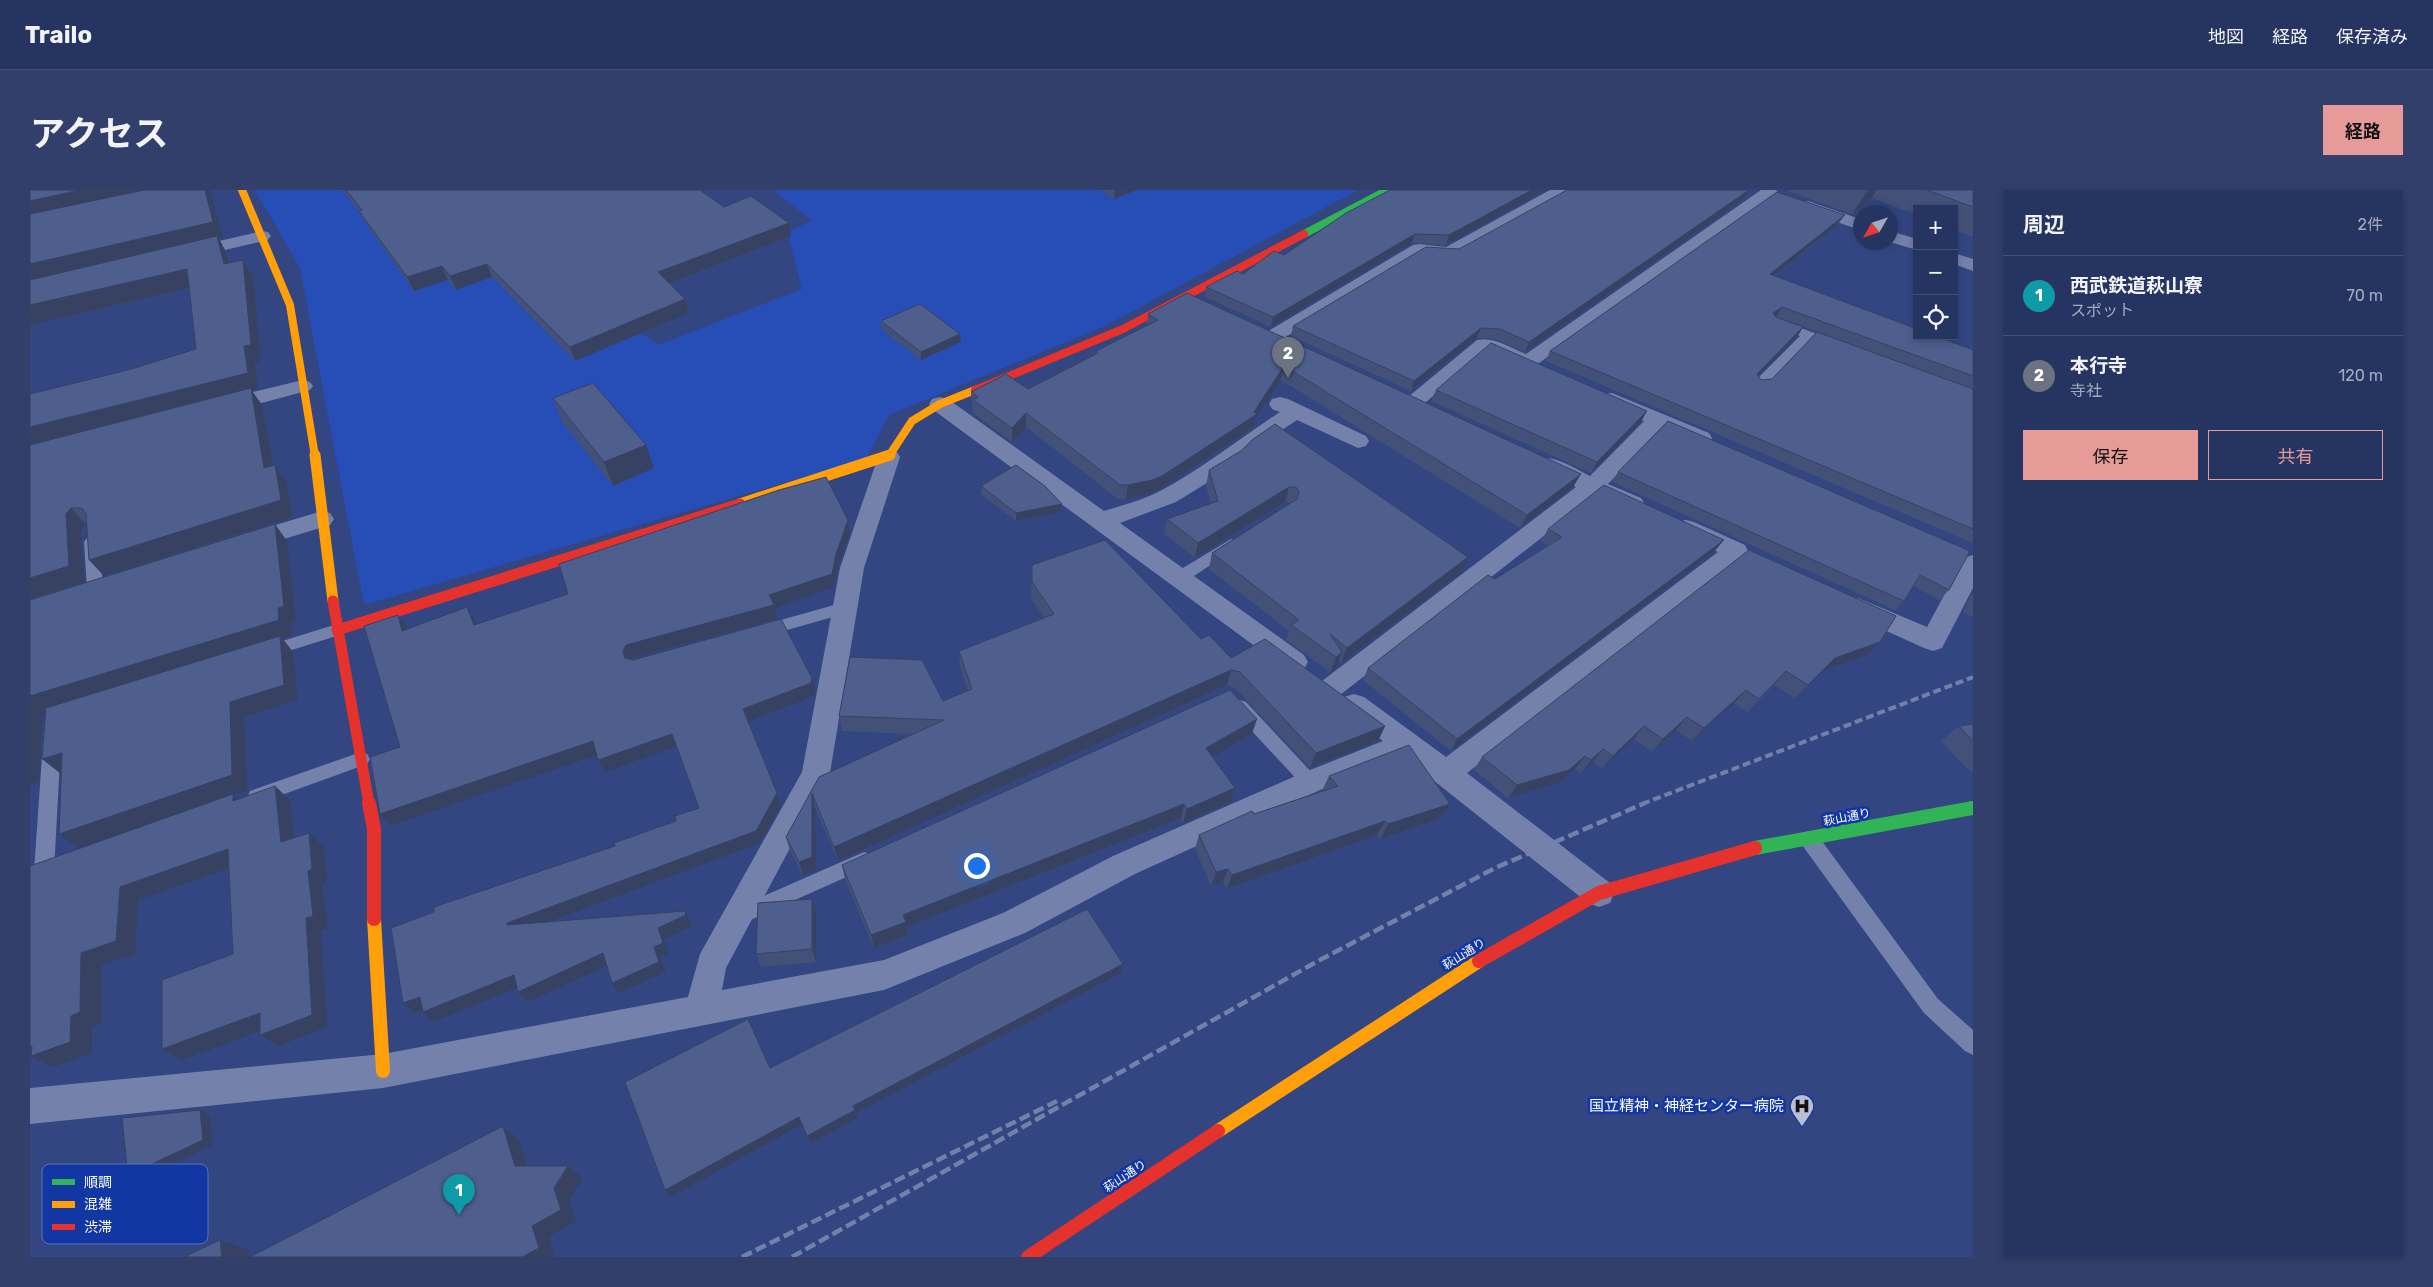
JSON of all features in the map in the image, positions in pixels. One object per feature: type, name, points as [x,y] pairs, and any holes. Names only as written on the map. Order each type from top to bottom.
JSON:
[{"type":"street","points":[[242,190],[290,305],[316,458],[337,630],[374,829],[374,944],[383,1071]]},
{"type":"street","points":[[701,1010],[711,965],[816,773],[852,568],[889,457],[912,421],[940,404],[1123,329],[1388,190]]},
{"type":"street","points":[[1298,349],[1264,333],[1418,249],[1449,253],[1563,190]]},
{"type":"street","points":[[1528,362],[1766,191],[1853,222]]},
{"type":"street","points":[[166,259],[262,236]]},
{"type":"street","points":[[1898,239],[1913,244]]},
{"type":"street","points":[[1958,259],[1973,265]]},
{"type":"street","points":[[1185,297],[1211,309]]},
{"type":"street","points":[[1413,402],[1484,344],[1554,373]]},
{"type":"street","points":[[199,412],[303,386]]},
{"type":"street","points":[[1597,393],[1721,447]]},
{"type":"street","points":[[940,404],[1407,744],[1599,893]]},
{"type":"street","points":[[1101,521],[1168,497],[1228,460],[1286,407],[1358,441]]},
{"type":"street","points":[[1331,688],[1593,486],[1658,420]]},
{"type":"street","points":[[1446,773],[1745,555],[1530,456]]},
{"type":"street","points":[[337,630],[889,457]]},
{"type":"street","points":[[218,551],[322,519]]},
{"type":"street","points":[[1834,596],[1933,641],[1973,564]]},
{"type":"street","points":[[30,1106],[383,1071],[884,975],[1014,923],[1124,866],[1310,782],[1407,744]]},
{"type":"street","name":"萩山通り","points":[[1028,1257],[1394,1015],[1501,947],[1599,893],[1740,852],[1973,808]]},
{"type":"lane","points":[[1776,323],[1845,348]]},
{"type":"lane","points":[[1759,385],[1808,335]]},
{"type":"lane","points":[[92,530],[95,589]]},
{"type":"lane","points":[[1179,578],[1244,535]]},
{"type":"lane","points":[[751,634],[845,608]]},
{"type":"lane","points":[[252,656],[337,630]]},
{"type":"lane","points":[[1228,694],[1310,782]]},
{"type":"lane","points":[[53,728],[37,874],[63,864]]},
{"type":"lane","points":[[240,802],[361,759]]},
{"type":"lane","points":[[1809,839],[1931,1006],[1973,1044]]},
{"type":"lane","points":[[737,918],[882,851]]},
{"type":"shaded area","points":[[255,190],[510,190],[596,299],[658,345],[802,289],[787,232],[812,220],[773,190],[1358,190],[1105,326],[889,415],[866,459],[364,605],[300,268]]},
{"type":"building","points":[[30,190],[80,190],[30,201]]},
{"type":"building","points":[[144,190],[205,190],[213,222],[30,264],[30,214]]},
{"type":"building","points":[[346,190],[700,190],[724,207],[751,196],[789,223],[658,272],[685,299],[570,347],[487,264],[450,276],[442,266],[407,277],[359,211],[362,210]]},
{"type":"building","points":[[1390,190],[1532,190],[1449,235],[1415,234],[1273,317],[1206,287],[1237,271],[1243,274],[1274,251],[1284,255],[1346,213]]},
{"type":"building","points":[[1567,190],[1749,190],[1529,342],[1500,329],[1481,328],[1414,381],[1293,326],[1426,247],[1459,249]]},
{"type":"building","points":[[1927,190],[1973,190],[1973,207]]},
{"type":"building","points":[[1777,192],[1845,215],[1770,274],[1913,328],[1913,340],[1947,340],[1973,350],[1973,376],[1782,307],[1773,313],[1776,317],[1803,327],[1757,374],[1761,380],[1772,379],[1817,332],[1973,389],[1973,529],[1550,351]]},
{"type":"building","points":[[217,236],[224,264],[243,260],[251,345],[244,346],[248,373],[30,427],[30,394],[128,370],[196,349],[187,269],[30,305],[30,280]]},
{"type":"building","points":[[1187,293],[1581,474],[1527,515],[1284,366],[1254,412],[1257,414],[1162,476],[1128,485],[1120,485],[1026,413],[1012,428],[973,400],[978,397],[971,392],[1006,374],[1028,389],[1098,353],[1096,351],[1158,320],[1148,314]]},
{"type":"building","points":[[920,304],[960,334],[921,352],[881,321]]},
{"type":"building","points":[[1491,343],[1647,411],[1597,462],[1436,390]]},
{"type":"building","points":[[593,383],[646,445],[604,462],[553,398]]},
{"type":"building","points":[[251,388],[264,468],[275,465],[281,500],[89,560],[86,514],[82,508],[71,508],[66,514],[69,566],[30,578],[30,445]]},
{"type":"building","points":[[1668,421],[1970,551],[1949,590],[1920,575],[1904,601],[1618,472]]},
{"type":"building","points":[[1275,424],[1468,557],[1347,648],[1330,634],[1342,652],[1336,657],[1291,625],[1299,620],[1212,553],[1297,499],[1299,492],[1296,487],[1289,487],[1198,543],[1167,519],[1218,501],[1209,470],[1241,451],[1252,440]]},
{"type":"building","points":[[1016,465],[1045,486],[1062,504],[1016,513],[981,486]]},
{"type":"building","points":[[826,477],[848,520],[836,554],[832,574],[769,595],[774,605],[626,645],[623,651],[625,658],[633,660],[781,619],[812,678],[811,683],[743,709],[777,793],[756,831],[507,923],[507,925],[685,911],[686,915],[658,928],[663,943],[654,947],[659,962],[612,983],[603,953],[518,992],[514,975],[423,1012],[420,997],[403,1003],[391,928],[434,912],[434,907],[615,846],[614,843],[676,821],[675,816],[699,808],[672,734],[598,760],[593,741],[380,814],[370,757],[400,747],[364,626],[398,615],[402,631],[467,607],[474,625],[568,594],[559,564],[779,490]]},
{"type":"building","points":[[1604,485],[1724,540],[1457,739],[1368,668],[1488,575],[1495,579],[1562,537],[1548,529]]},
{"type":"building","points":[[275,524],[284,606],[278,608],[279,620],[30,696],[30,600]]},
{"type":"building","points":[[1105,540],[1201,639],[1209,635],[1231,658],[1265,639],[1385,726],[1316,753],[1240,672],[1231,670],[834,847],[812,793],[812,857],[799,862],[786,837],[819,777],[944,720],[839,716],[850,657],[922,660],[943,701],[972,689],[959,651],[1054,614],[1032,582],[1032,565]]},
{"type":"building","points":[[1749,550],[1896,616],[1880,642],[1835,658],[1808,685],[1786,671],[1759,699],[1746,690],[1704,728],[1687,717],[1663,739],[1644,726],[1613,756],[1603,749],[1591,760],[1585,756],[1569,770],[1517,785],[1482,757]]},
{"type":"building","points":[[280,636],[284,685],[230,702],[232,775],[59,834],[62,753],[42,759],[46,708]]},
{"type":"building","points":[[1230,690],[1257,719],[1206,748],[1235,788],[1187,809],[1184,804],[903,915],[906,922],[871,935],[842,865]]},
{"type":"building","points":[[1973,724],[1973,741],[1959,726]]},
{"type":"building","points":[[1409,745],[1450,804],[1388,824],[1385,821],[1232,875],[1228,869],[1216,872],[1199,835],[1252,811],[1254,814],[1338,786],[1329,776]]},
{"type":"building","points":[[275,786],[281,842],[309,833],[312,869],[308,871],[313,916],[306,918],[312,1015],[260,1035],[260,1013],[162,1049],[162,980],[233,954],[228,849],[120,887],[116,941],[81,953],[80,1012],[71,1016],[70,1042],[31,1056],[30,866],[233,794],[233,801]]},
{"type":"building","points":[[812,899],[812,949],[756,954],[758,903]]},
{"type":"building","points":[[1087,909],[1123,964],[853,1106],[855,1110],[807,1136],[799,1117],[665,1190],[625,1082],[748,1019],[770,1068]]},
{"type":"building","points":[[200,1110],[203,1140],[152,1164],[127,1164],[122,1118]]},
{"type":"building","points":[[503,1126],[515,1166],[568,1166],[554,1188],[561,1210],[532,1226],[539,1248],[522,1257],[250,1257]]},
{"type":"building","points":[[220,1240],[222,1257],[184,1257]]},
{"type":"railway","points":[[1642,804],[1973,677]]},
{"type":"railway","points":[[792,1257],[1318,961],[1495,868],[1645,803]]},
{"type":"railway","points":[[742,1257],[1057,1101]]},
{"type":"traffic: fast","points":[[1304,234],[1388,190]]},
{"type":"traffic: fast","points":[[1755,848],[1973,808]]},
{"type":"traffic: slow","points":[[242,190],[290,305],[315,457],[333,601]]},
{"type":"traffic: slow","points":[[740,504],[889,457],[912,421],[940,404],[975,390]]},
{"type":"traffic: slow","points":[[374,919],[383,1071]]},
{"type":"traffic: slow","points":[[1218,1131],[1479,961]]},
{"type":"traffic: jam","points":[[975,390],[1123,329],[1304,234]]},
{"type":"traffic: jam","points":[[337,630],[740,504]]},
{"type":"traffic: jam","points":[[333,601],[374,829],[374,919]]},
{"type":"traffic: jam","points":[[1479,961],[1599,893],[1755,848]]},
{"type":"traffic: jam","points":[[1028,1257],[1218,1131]]},
{"type":"place","name":"本行寺","points":[[1288,378]]},
{"type":"place","name":"国立精神・神経センター病院","points":[[1802,1127]]},
{"type":"place","name":"西武鉄道萩山寮","points":[[459,1215]]}]
